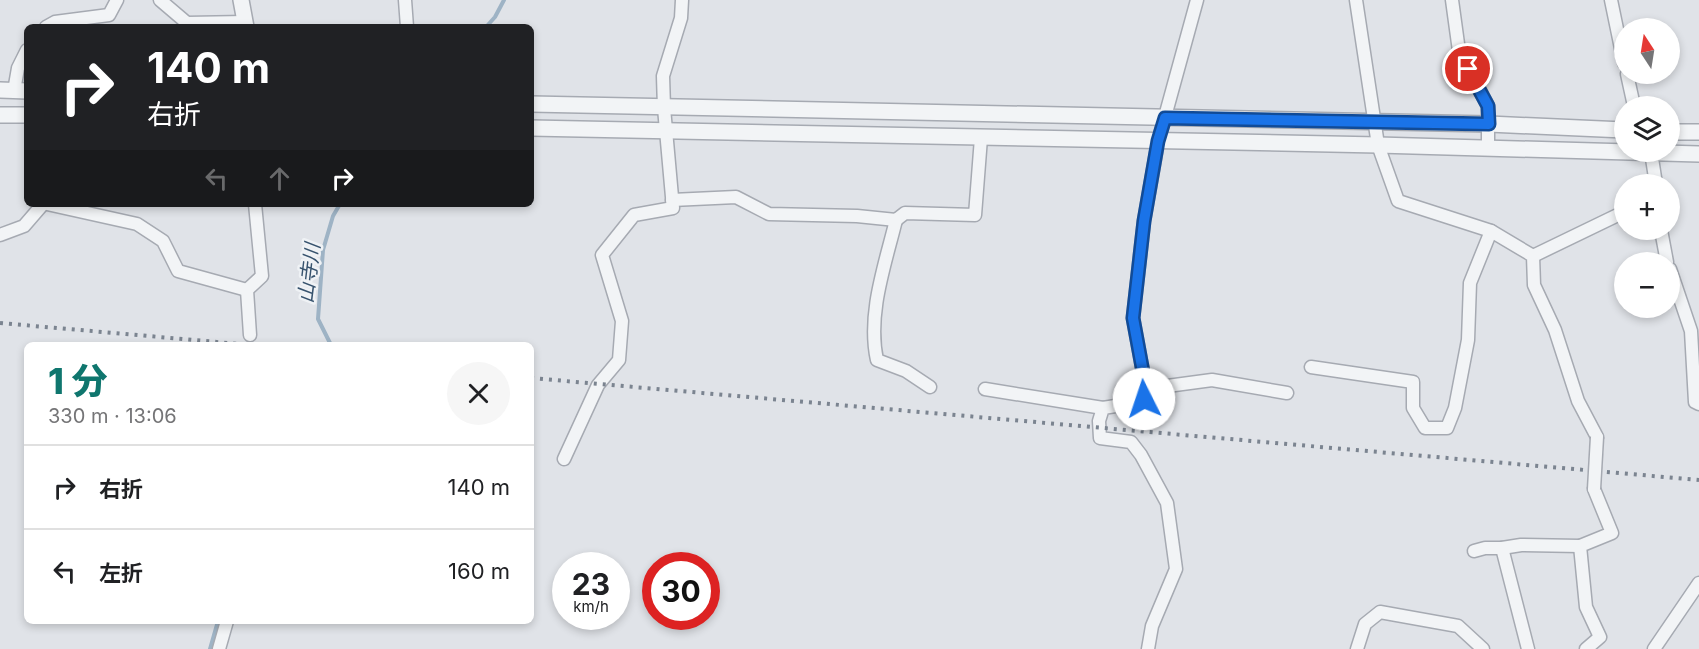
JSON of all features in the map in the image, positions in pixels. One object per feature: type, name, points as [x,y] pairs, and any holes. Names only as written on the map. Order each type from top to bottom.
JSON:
[{"type":"street","points":[[51,24],[109,15],[117,0]]},
{"type":"street","points":[[160,0],[188,23],[245,24],[241,0]]},
{"type":"street","points":[[405,0],[407,24]]},
{"type":"street","points":[[564,459],[598,385],[619,360],[622,321],[602,255],[634,215],[674,208],[663,76],[681,18],[682,0]]},
{"type":"street","points":[[985,389],[1103,408],[1140,402],[1144,399],[1145,389],[1133,318],[1144,221],[1158,141],[1197,0]]},
{"type":"street","points":[[1356,0],[1378,145],[1398,201],[1491,231],[1533,256]]},
{"type":"street","points":[[1452,0],[1459,51],[1488,106],[1488,148]]},
{"type":"street","points":[[1611,0],[1615,18]]},
{"type":"street","points":[[14,91],[18,68],[24,56]]},
{"type":"street","points":[[534,104],[1489,124],[1614,130]]},
{"type":"street","points":[[0,115],[24,115]]},
{"type":"street","points":[[534,128],[1614,151]]},
{"type":"street","points":[[1680,132],[1699,132]]},
{"type":"street","points":[[930,387],[906,371],[877,360],[873,342],[877,297],[896,220],[905,213],[975,215],[981,138]]},
{"type":"street","points":[[1680,153],[1699,154]]},
{"type":"street","points":[[672,200],[736,197],[769,213],[857,216],[896,220]]},
{"type":"street","points":[[0,235],[24,226],[42,207]]},
{"type":"street","points":[[59,207],[137,224],[163,241],[178,271],[247,290]]},
{"type":"street","points":[[247,290],[262,276],[255,207]]},
{"type":"street","points":[[1533,256],[1614,217]]},
{"type":"street","points":[[1311,367],[1413,382],[1413,408],[1425,428],[1447,428],[1455,408],[1468,340],[1470,283],[1491,231]]},
{"type":"street","points":[[1474,551],[1521,544],[1580,546],[1612,533],[1594,489],[1597,437],[1578,401],[1555,330],[1534,285],[1533,256]]},
{"type":"street","points":[[247,290],[250,335]]},
{"type":"street","points":[[1680,299],[1691,331],[1695,402],[1699,404]]},
{"type":"street","points":[[1145,389],[1212,380],[1287,393]]},
{"type":"street","points":[[1103,408],[1099,421],[1100,438],[1131,442],[1141,455],[1167,503],[1176,569],[1152,626],[1148,649]]},
{"type":"street","points":[[1580,546],[1586,607],[1600,637],[1586,649]]},
{"type":"street","points":[[1502,548],[1528,649]]},
{"type":"street","points":[[1654,649],[1699,583]]},
{"type":"street","points":[[1358,649],[1365,624],[1380,612],[1458,626],[1482,649]]},
{"type":"street","points":[[219,649],[226,624]]},
{"type":"waterway","name":"山寺川","points":[[489,24],[504,0]]},
{"type":"waterway","name":"山寺川","points":[[330,342],[318,319],[323,250],[333,216],[338,207]]},
{"type":"waterway","name":"山寺川","points":[[210,649],[217,624]]},
{"type":"railway","points":[[0,323],[217,342]]},
{"type":"railway","points":[[534,378],[1699,480]]},
{"type":"route","points":[[1144,399],[1145,383],[1133,318],[1144,221],[1158,141],[1165,118],[1489,124],[1488,106],[1468,69]]}]
